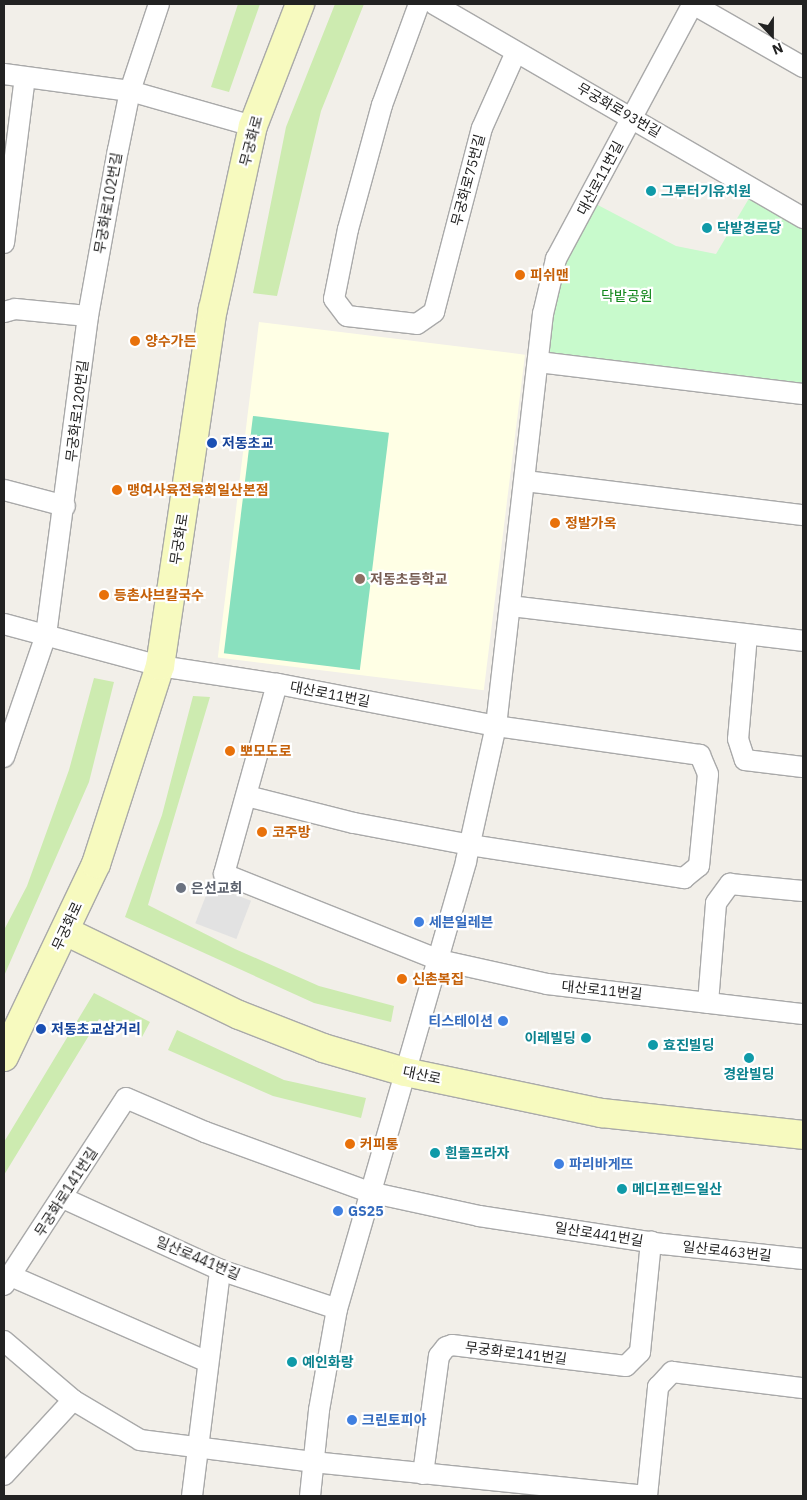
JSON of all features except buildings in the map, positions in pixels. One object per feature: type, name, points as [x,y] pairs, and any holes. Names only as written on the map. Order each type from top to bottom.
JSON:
[{"type":"main road","name":"무궁화로","points":[[7,1046],[65,931],[96,864],[160,666],[214,309],[253,126],[300,4]]},
{"type":"main road","name":"대산로","points":[[65,931],[239,1014],[323,1048],[405,1072],[602,1113],[803,1135]]},
{"type":"street","name":"무궁화로102번길","points":[[88,316],[130,91],[159,4]]},
{"type":"street","name":"무궁화로75번길","points":[[419,4],[382,105],[348,229],[334,299],[347,316],[416,324],[434,312],[482,128],[516,52]]},
{"type":"street","name":"무궁화로93번길","points":[[434,4],[803,218]]},
{"type":"street","name":"대산로11번길","points":[[405,1072],[439,960],[470,845],[496,726],[543,314],[556,259],[693,4],[803,67]]},
{"type":"street","points":[[4,74],[130,91],[253,126]]},
{"type":"street","points":[[4,243],[25,77]]},
{"type":"street","points":[[4,312],[15,309],[88,316]]},
{"type":"street","name":"무궁화로120번길","points":[[6,746],[46,635],[65,506],[88,316]]},
{"type":"street","points":[[538,362],[803,394]]},
{"type":"street","points":[[525,481],[803,515]]},
{"type":"street","points":[[4,490],[65,506]]},
{"type":"street","points":[[511,606],[803,641]]},
{"type":"street","points":[[4,624],[160,666],[277,684]]},
{"type":"street","points":[[747,635],[738,739],[745,760],[803,767]]},
{"type":"street","name":"대산로11번길","points":[[470,845],[684,878],[699,866],[708,774],[700,755],[496,726],[277,684],[224,874],[439,960],[547,984],[803,1014]]},
{"type":"street","points":[[247,796],[354,823],[470,845]]},
{"type":"street","points":[[708,1002],[716,903],[730,884],[803,891]]},
{"type":"street","points":[[310,1496],[313,1462],[337,1309],[369,1192],[405,1072]]},
{"type":"street","name":"일산로441번길","points":[[126,1098],[205,1132],[369,1192],[479,1216],[651,1242]]},
{"type":"street","name":"무궁화로141번길","points":[[7,1280],[63,1198],[126,1098]]},
{"type":"street","name":"일산로441번길","points":[[63,1198],[220,1270],[337,1309]]},
{"type":"street","name":"무궁화로141번길","points":[[423,1474],[439,1356],[446,1347],[452,1345],[626,1366],[640,1352],[651,1242]]},
{"type":"street","name":"일산로463번길","points":[[651,1242],[803,1259]]},
{"type":"street","points":[[192,1496],[220,1270]]},
{"type":"street","points":[[7,1280],[208,1362]]},
{"type":"street","points":[[4,1341],[73,1400],[140,1440],[313,1462],[624,1495],[647,1496],[658,1387],[672,1372],[803,1388]]},
{"type":"street","points":[[4,1475],[73,1400]]},
{"type":"shaded area","name":"저동초등학교","points":[[259,322],[525,355],[484,690],[218,657]]},
{"type":"shaded area","points":[[210,885],[251,901],[236,939],[195,923]]},
{"type":"green space","points":[[238,4],[260,4],[229,92],[211,87]]},
{"type":"green space","points":[[335,4],[364,4],[321,111],[277,296],[253,293],[286,127]]},
{"type":"green space","name":"닥밭공원","points":[[751,195],[803,226],[803,383],[549,355],[553,303],[563,261],[594,203],[676,246],[716,254]]},
{"type":"green space","points":[[253,416],[389,433],[360,670],[224,653]]},
{"type":"green space","points":[[94,678],[114,682],[89,782],[4,976],[4,930],[27,886],[69,770]]},
{"type":"green space","points":[[193,696],[210,697],[148,905],[235,949],[319,986],[394,1006],[391,1022],[314,1003],[125,917],[162,815]]},
{"type":"green space","points":[[94,993],[150,1022],[142,1037],[99,1019],[4,1175],[4,1142]]},
{"type":"green space","points":[[177,1030],[284,1080],[366,1098],[361,1118],[273,1096],[168,1050]]},
{"type":"place","name":"그루터기유치원","points":[[651,191]]},
{"type":"place","name":"닥밭경로당","points":[[707,228]]},
{"type":"place","name":"피쉬맨","points":[[520,275]]},
{"type":"place","name":"양수가든","points":[[135,341]]},
{"type":"place","name":"저동초교","points":[[212,443]]},
{"type":"place","name":"맹여사육전육회일산본점","points":[[117,490]]},
{"type":"place","name":"정발가옥","points":[[555,523]]},
{"type":"place","name":"저동초등학교","points":[[360,579]]},
{"type":"place","name":"등촌샤브칼국수","points":[[104,595]]},
{"type":"place","name":"뽀모도로","points":[[230,751]]},
{"type":"place","name":"코주방","points":[[262,832]]},
{"type":"place","name":"은선교회","points":[[181,888]]},
{"type":"place","name":"세븐일레븐","points":[[419,922]]},
{"type":"place","name":"신촌복집","points":[[402,979]]},
{"type":"place","name":"티스테이션","points":[[503,1021]]},
{"type":"place","name":"저동초교삼거리","points":[[41,1029]]},
{"type":"place","name":"이레빌딩","points":[[586,1038]]},
{"type":"place","name":"효진빌딩","points":[[653,1045]]},
{"type":"place","name":"경완빌딩","points":[[749,1058]]},
{"type":"place","name":"커피통","points":[[350,1144]]},
{"type":"place","name":"흰돌프라자","points":[[435,1153]]},
{"type":"place","name":"파리바게뜨","points":[[559,1164]]},
{"type":"place","name":"메디프렌드일산","points":[[622,1189]]},
{"type":"place","name":"GS25","points":[[338,1211]]},
{"type":"place","name":"예인화랑","points":[[292,1362]]},
{"type":"place","name":"크린토피아","points":[[352,1420]]}]
